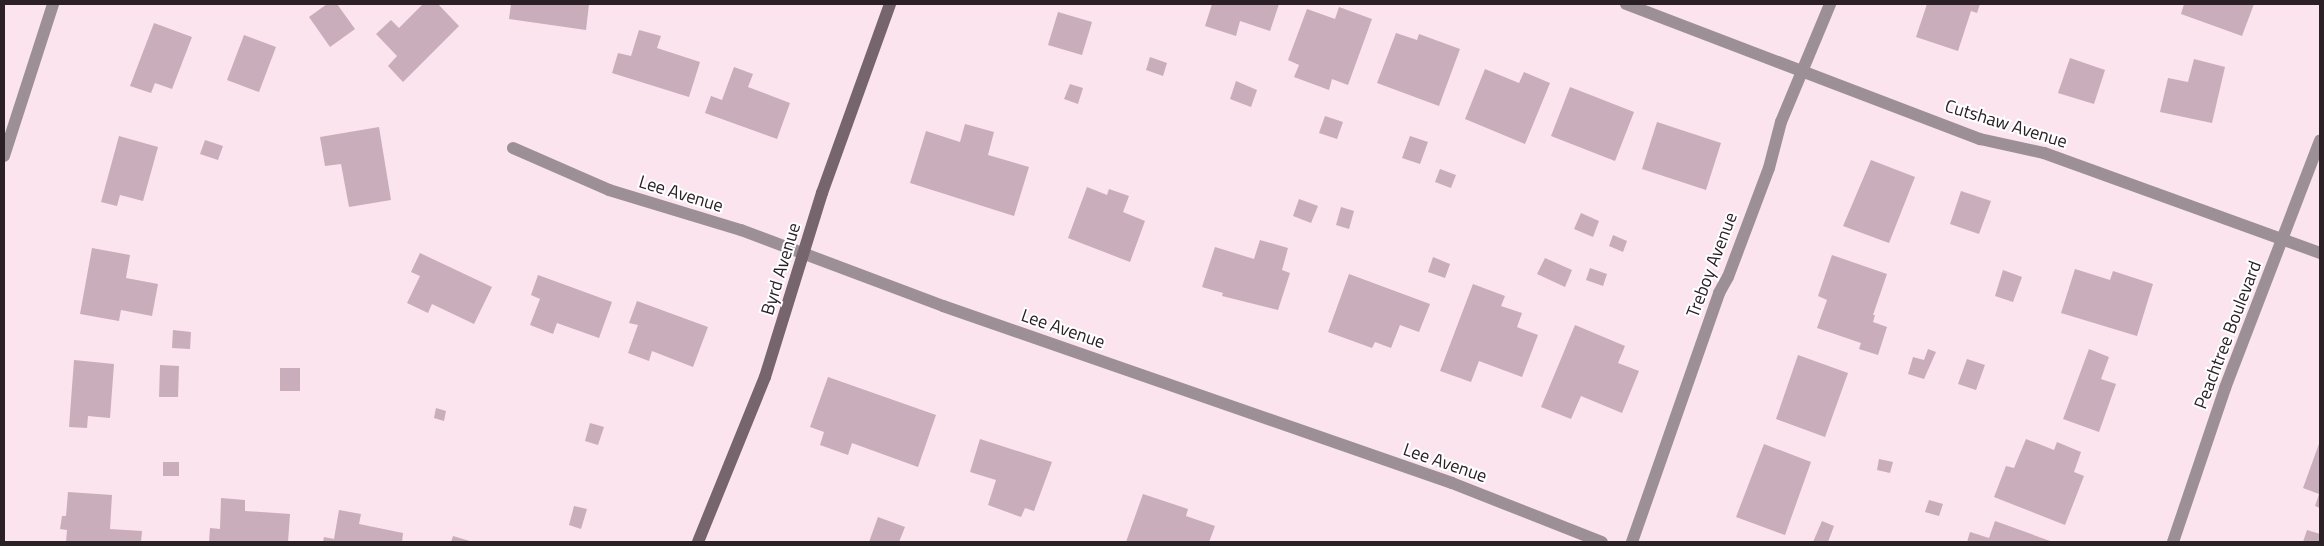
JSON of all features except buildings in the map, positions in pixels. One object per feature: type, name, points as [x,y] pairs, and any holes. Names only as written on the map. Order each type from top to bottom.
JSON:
[{"type":"street","points":[[4,156],[53,4]]},
{"type":"street","name":"Byrd Avenue","points":[[698,542],[765,377],[822,193],[890,4]]},
{"type":"street","name":"Cutshaw Avenue","points":[[1626,4],[1980,139],[2044,153],[2320,253]]},
{"type":"street","name":"Treboy Avenue","points":[[1632,542],[1719,293],[1728,277],[1769,168],[1781,122],[1830,4]]},
{"type":"street","name":"Peachtree Boulevard","points":[[2173,542],[2225,388],[2320,142]]},
{"type":"street","name":"Lee Avenue","points":[[513,148],[609,190],[741,230],[944,306],[1479,493],[1602,542]]}]
